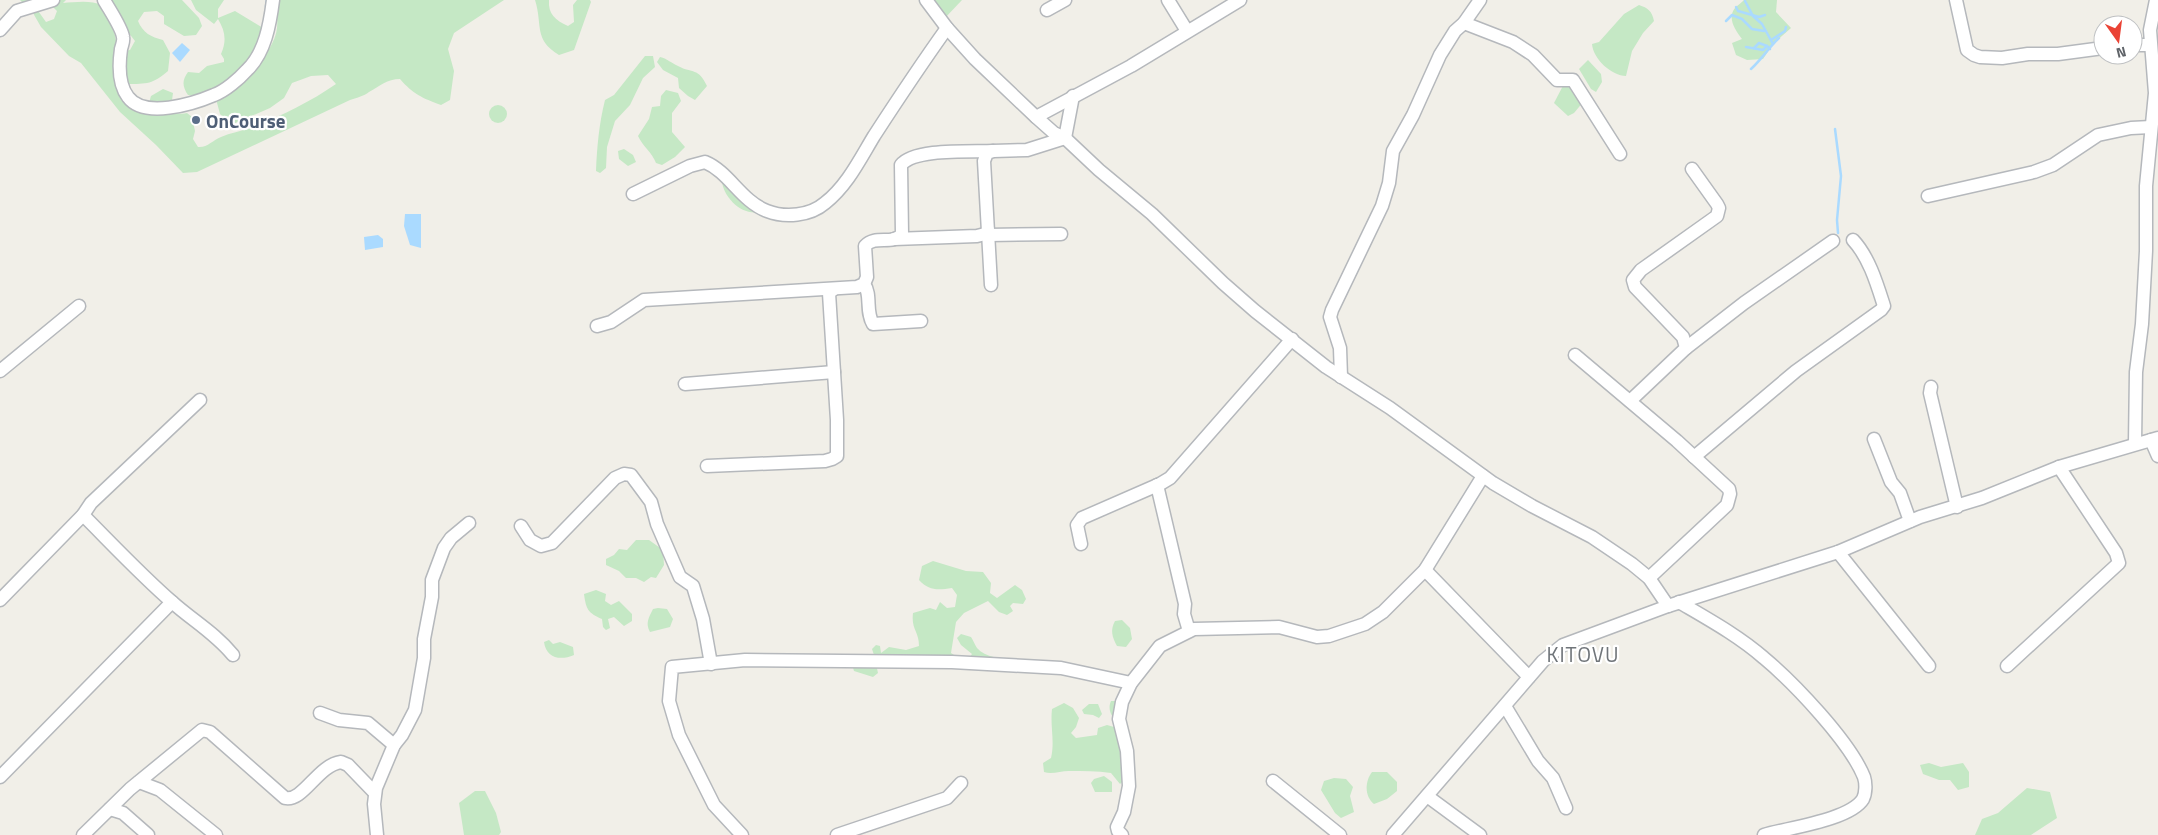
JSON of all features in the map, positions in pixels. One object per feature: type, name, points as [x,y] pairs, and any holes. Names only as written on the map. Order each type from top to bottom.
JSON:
[{"type":"street","points":[[0,30],[17,11],[53,0]]},
{"type":"street","points":[[104,0],[123,37],[120,76],[124,90],[128,98],[135,104],[145,108],[188,104],[216,95],[248,70],[261,50],[271,16],[273,0]]},
{"type":"street","points":[[926,0],[947,28],[975,59],[1054,134],[1065,138],[1169,230],[1223,283],[1326,368],[1390,408],[1483,476],[1516,497],[1592,537],[1649,578],[1674,604],[1707,618],[1764,658],[1822,717],[1852,755],[1864,778],[1865,788],[1863,799],[1855,806],[1830,819],[1764,835]]},
{"type":"street","points":[[1047,10],[1065,0]]},
{"type":"street","points":[[1168,0],[1187,31]]},
{"type":"street","points":[[1036,117],[1130,66],[1240,0]]},
{"type":"street","points":[[1341,377],[1340,348],[1330,317],[1382,206],[1389,183],[1393,151],[1413,115],[1428,78],[1440,55],[1455,31],[1464,23],[1480,0]]},
{"type":"street","points":[[1956,0],[1967,50],[1974,55],[2002,58],[2028,54],[2058,54],[2093,49]]},
{"type":"street","points":[[2135,444],[2136,372],[2144,296],[2146,186],[2155,93],[2155,61],[2151,45],[2150,21],[2156,0]]},
{"type":"street","points":[[1464,23],[1513,42],[1533,55],[1556,80],[1573,80],[1620,154]]},
{"type":"street","points":[[633,194],[690,166],[704,162],[721,173],[749,202],[768,211],[783,215],[800,214],[824,205],[846,180],[947,28]]},
{"type":"street","points":[[2143,45],[2151,45]]},
{"type":"street","points":[[1065,138],[1073,96]]},
{"type":"street","points":[[1928,196],[2034,172],[2052,165],[2098,136],[2131,128],[2151,126]]},
{"type":"street","points":[[894,239],[899,238],[902,234],[901,165],[905,160],[924,154],[1027,150],[1065,138]]},
{"type":"street","points":[[990,285],[984,162],[988,153],[993,151]]},
{"type":"street","points":[[1686,348],[1683,337],[1635,287],[1633,280],[1641,270],[1717,216],[1719,208],[1717,204],[1692,169]]},
{"type":"street","points":[[864,284],[866,277],[865,246],[876,239],[977,236],[988,233],[1061,234]]},
{"type":"street","points":[[1694,457],[1796,371],[1884,306],[1863,253],[1854,240]]},
{"type":"street","points":[[1630,401],[1686,348],[1744,303],[1833,241]]},
{"type":"street","points":[[597,326],[611,322],[644,300],[834,289],[857,287],[864,284]]},
{"type":"street","points":[[864,284],[868,289],[869,318],[873,324],[921,321]]},
{"type":"street","points":[[707,466],[832,460],[837,456],[829,293],[834,289]]},
{"type":"street","points":[[0,370],[79,306]]},
{"type":"street","points":[[1081,544],[1077,525],[1082,518],[1170,478],[1292,339]]},
{"type":"street","points":[[1575,356],[1630,401],[1729,489],[1730,499],[1718,515],[1649,578]]},
{"type":"street","points":[[685,384],[834,372]]},
{"type":"street","points":[[1932,388],[1930,393],[1957,506]]},
{"type":"street","points":[[0,600],[83,515],[91,503],[200,400]]},
{"type":"street","points":[[1874,438],[1892,482],[1900,492],[1910,521]]},
{"type":"street","points":[[1393,835],[1543,661],[1563,646],[1674,604],[1838,552],[1910,521],[1957,506],[2059,467],[2154,439],[2158,456]]},
{"type":"street","points":[[2007,666],[2116,568],[2118,563],[2116,553],[2059,467]]},
{"type":"street","points":[[521,526],[530,540],[541,546],[552,543],[615,478],[624,474],[632,475],[651,502],[657,524],[680,577],[693,586],[702,612],[710,664]]},
{"type":"street","points":[[1122,835],[1117,827],[1124,812],[1129,786],[1127,751],[1119,719],[1122,702],[1131,682],[1160,646],[1189,631],[1206,628],[1279,626],[1317,637],[1329,636],[1365,624],[1383,612],[1425,570],[1483,476]]},
{"type":"street","points":[[1157,485],[1185,604],[1184,614],[1189,631]]},
{"type":"street","points":[[83,515],[172,602],[207,628],[233,655]]},
{"type":"street","points":[[377,835],[375,793],[394,745],[402,735],[415,710],[424,658],[424,639],[432,597],[432,580],[444,548],[451,538],[469,523]]},
{"type":"street","points":[[1838,552],[1929,666]]},
{"type":"street","points":[[1425,570],[1529,677]]},
{"type":"street","points":[[0,777],[172,602]]},
{"type":"street","points":[[742,835],[708,796],[699,771],[680,735],[669,701],[671,667],[745,660],[952,662],[1061,668],[1131,682]]},
{"type":"street","points":[[1505,706],[1538,761],[1553,778],[1566,808]]},
{"type":"street","points":[[320,713],[339,720],[368,723],[394,745]]},
{"type":"street","points":[[83,835],[139,782],[202,730],[210,732],[284,798],[296,796],[324,768],[341,762],[348,765],[375,793]]},
{"type":"street","points":[[1273,781],[1340,835]]},
{"type":"street","points":[[139,782],[160,790],[216,835]]},
{"type":"street","points":[[837,835],[947,798],[961,783]]},
{"type":"street","points":[[1428,796],[1480,835]]},
{"type":"street","points":[[110,808],[123,813],[148,835]]},
{"type":"green space","points":[[20,0],[66,0],[63,3],[88,2],[101,5],[107,12],[115,35],[125,99],[165,111],[181,114],[187,113],[192,117],[195,131],[193,139],[198,147],[201,147],[218,138],[251,128],[284,114],[336,84],[328,75],[311,76],[292,83],[284,98],[270,108],[226,127],[229,123],[220,114],[216,99],[234,86],[262,59],[269,49],[277,28],[277,0],[504,0],[454,33],[448,49],[454,71],[450,100],[441,105],[418,95],[400,79],[391,80],[365,95],[350,100],[197,172],[183,173],[120,112],[81,63],[69,56],[41,27],[33,13]],"holes":[[[50,4],[57,11],[54,19],[46,22],[36,8]]]},
{"type":"green space","points":[[110,0],[182,0],[199,18],[202,26],[196,35],[184,36],[164,24],[164,16],[157,11],[144,12],[138,21],[142,29],[148,34],[163,40],[170,53],[168,71],[158,79],[149,82],[127,84],[124,51],[130,50],[135,41]]},
{"type":"green space","points":[[191,0],[224,0],[218,9],[218,18],[235,11],[263,28],[252,59],[241,71],[214,89],[196,95],[188,95],[183,83],[185,78],[188,72],[199,73],[207,66],[224,62],[221,54],[224,44],[224,32],[218,19],[214,24],[196,10]]},
{"type":"green space","points":[[535,0],[549,0],[553,16],[568,26],[574,22],[573,5],[577,0],[590,0],[591,2],[574,50],[559,55],[545,43],[540,31]]},
{"type":"green space","points":[[928,0],[962,0],[944,19]]},
{"type":"green space","points":[[1744,0],[1777,0],[1776,12],[1791,28],[1773,44],[1763,59],[1747,60],[1736,55],[1732,43],[1742,39],[1735,28],[1732,16],[1735,8]]},
{"type":"green space","points":[[1639,5],[1649,10],[1654,21],[1643,33],[1632,51],[1626,76],[1621,75],[1604,66],[1593,50],[1592,44],[1599,42],[1624,14]]},
{"type":"green space","points":[[645,56],[653,56],[655,67],[643,78],[630,105],[615,121],[607,147],[606,168],[600,173],[596,171],[597,153],[605,100],[614,95]]},
{"type":"green space","points":[[660,57],[701,76],[707,86],[695,100],[679,88],[678,78],[663,70],[657,62]]},
{"type":"green space","points":[[1588,60],[1601,74],[1602,82],[1596,92],[1591,89],[1579,69]]},
{"type":"green space","points":[[1566,80],[1584,101],[1574,113],[1568,116],[1554,103]]},
{"type":"green space","points":[[163,89],[173,93],[172,100],[162,103],[149,103],[151,96]]},
{"type":"green space","points":[[666,90],[678,93],[681,101],[672,113],[672,132],[685,147],[675,157],[662,165],[656,163],[638,136],[649,119],[652,107],[660,106],[661,96]]},
{"type":"green space","points":[[498,105],[504,108],[507,114],[504,120],[498,123],[492,120],[489,114],[492,108]]},
{"type":"green space","points":[[624,149],[633,155],[636,162],[628,166],[619,159],[618,151]]},
{"type":"green space","points":[[722,181],[759,212],[746,211],[734,204],[726,193]]},
{"type":"green space","points":[[636,540],[649,540],[663,550],[664,565],[656,578],[651,577],[644,582],[636,578],[626,578],[619,571],[606,565],[606,559],[614,555],[619,549],[627,550]]},
{"type":"green space","points":[[933,561],[966,571],[983,572],[991,583],[990,593],[997,598],[1015,585],[1022,590],[1026,599],[1023,604],[1013,603],[1010,606],[1013,611],[1007,615],[999,612],[988,601],[964,613],[956,622],[951,653],[957,657],[969,658],[972,654],[961,645],[957,638],[961,634],[971,637],[977,648],[983,653],[1001,659],[1052,661],[1066,665],[1070,675],[874,655],[872,649],[876,645],[880,646],[881,653],[889,647],[906,650],[919,646],[913,623],[913,613],[930,608],[936,610],[940,602],[947,608],[955,607],[957,595],[952,588],[934,589],[926,586],[919,580],[922,566]]},
{"type":"green space","points":[[596,590],[606,594],[605,601],[611,605],[619,601],[632,614],[632,621],[624,626],[614,617],[608,619],[610,628],[606,630],[603,627],[602,619],[588,610],[586,603],[584,594]]},
{"type":"green space","points":[[653,609],[667,609],[673,619],[670,627],[650,632],[648,626],[649,617]]},
{"type":"green space","points":[[1122,620],[1130,628],[1132,639],[1126,647],[1117,646],[1112,634],[1112,627],[1115,621]]},
{"type":"green space","points":[[549,640],[553,644],[560,642],[573,647],[574,655],[564,658],[554,657],[545,647],[544,642]]},
{"type":"green space","points":[[852,664],[876,664],[878,673],[873,677],[854,671]]},
{"type":"green space","points":[[1111,701],[1117,701],[1124,728],[1129,731],[1133,747],[1133,766],[1126,778],[1120,784],[1111,773],[1085,771],[1044,772],[1043,763],[1051,758],[1052,752],[1052,709],[1064,703],[1073,708],[1079,718],[1076,727],[1071,733],[1076,738],[1097,735],[1098,728],[1107,725],[1114,727],[1118,723],[1111,713]]},
{"type":"green space","points":[[1089,704],[1098,704],[1102,714],[1099,718],[1084,714],[1082,710]]},
{"type":"green space","points":[[1929,763],[1941,767],[1963,763],[1969,772],[1969,787],[1958,790],[1950,780],[1939,780],[1923,774],[1920,765]]},
{"type":"green space","points":[[1372,772],[1387,772],[1397,782],[1397,791],[1387,799],[1374,804],[1367,793],[1368,780]]},
{"type":"green space","points":[[1104,776],[1112,782],[1112,792],[1095,792],[1091,783],[1094,779]]},
{"type":"green space","points":[[1334,778],[1346,779],[1353,787],[1350,796],[1354,812],[1341,818],[1335,813],[1321,790],[1324,781]]},
{"type":"green space","points":[[2027,788],[2050,792],[2057,818],[2031,835],[1975,835],[1982,819],[1998,813]]},
{"type":"green space","points":[[475,791],[485,791],[496,813],[501,832],[499,835],[464,835],[459,803]]},
{"type":"water","points":[[182,43],[190,50],[180,62],[172,53]]},
{"type":"water","points":[[405,214],[421,214],[421,248],[410,245],[404,226]]},
{"type":"water","points":[[378,235],[383,239],[383,247],[365,250],[364,237]]},
{"type":"waterway","points":[[266,6],[267,0]]},
{"type":"waterway","points":[[1745,1],[1753,16],[1762,24],[1773,44]]},
{"type":"waterway","points":[[1736,7],[1738,11],[1759,17],[1765,15]]},
{"type":"waterway","points":[[1726,21],[1732,15],[1742,19],[1752,29],[1764,31]]},
{"type":"waterway","points":[[1771,40],[1785,31],[1786,27]]},
{"type":"waterway","points":[[1751,69],[1779,38]]},
{"type":"waterway","points":[[1754,48],[1759,43],[1767,46]]},
{"type":"waterway","points":[[1746,47],[1763,50],[1767,46],[1770,49]]},
{"type":"waterway","points":[[1835,129],[1841,176],[1837,220],[1838,233]]},
{"type":"place","name":"OnCourse","points":[[196,120]]},
{"type":"district","name":"KITOVU","points":[[1583,654]]}]
